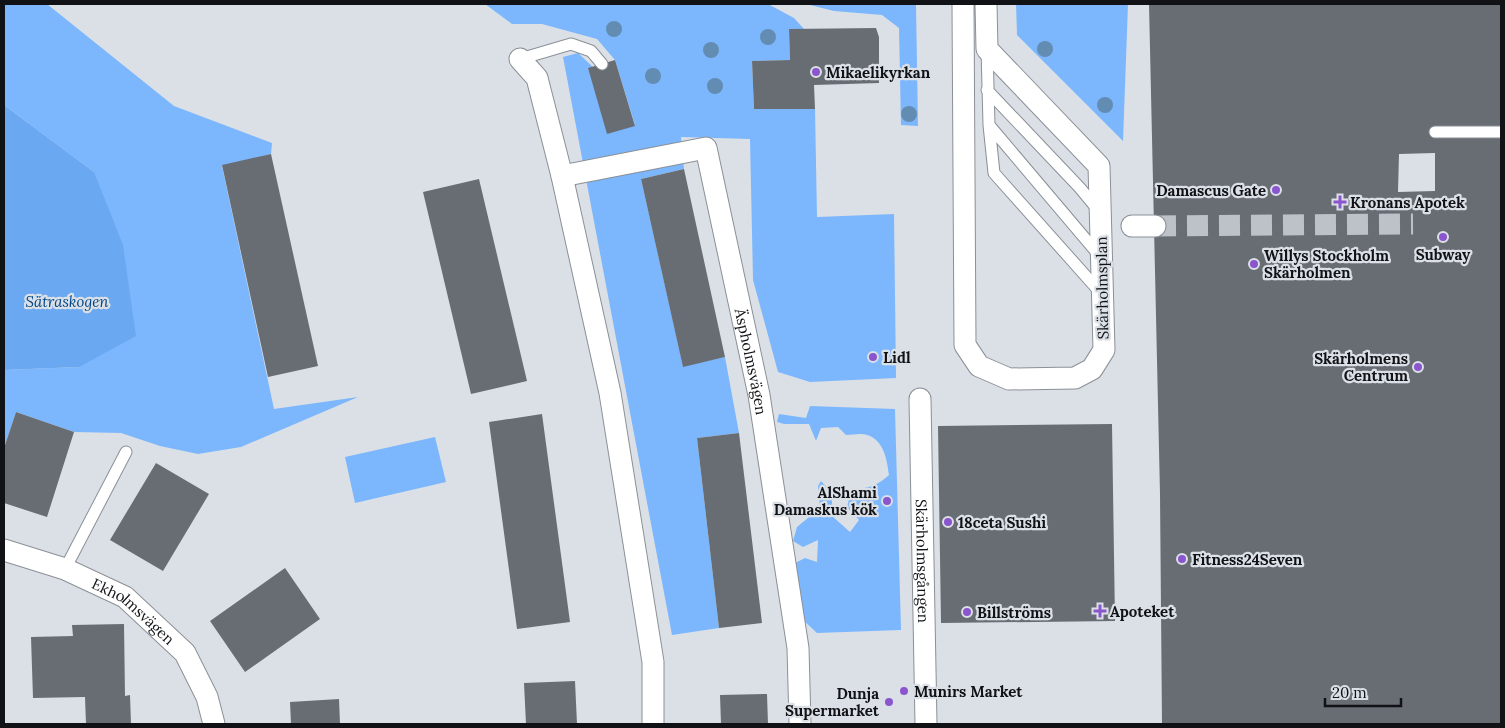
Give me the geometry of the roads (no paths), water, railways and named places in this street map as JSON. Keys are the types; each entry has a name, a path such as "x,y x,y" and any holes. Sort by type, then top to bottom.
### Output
{"street":[{"name":"Skärholmsplan","path":"963,4 965,345 979,366 1009,379 1075,378 1092,369 1104,350 1099,166 987,49"},
{"path":"986,4 987,49"},
{"path":"520,59 537,78 562,176 610,393 653,662 653,724"},
{"name":"Äspholmsvägen","path":"562,176 706,148 759,395 798,648 800,724"},
{"path":"1132,226 1155,226"},
{"name":"Skärholmsgången","path":"920,399 926,724"},
{"name":"Ekholmsvägen","path":"4,550 65,569 125,597 184,652 207,697 214,724"}],"lane":[{"path":"520,59 570,44 590,51 602,64"},
{"path":"987,49 988,125 994,173 1103,295"},
{"path":"987,90 1080,188 1100,212"},
{"path":"988,125 1102,258"},
{"path":"1435,132 1501,132"},
{"path":"65,569 126,452"}],"tunnel":[{"path":"1155,226 1413,224"}],"place":[{"name":"Mikaelikyrkan","path":"816,72"},
{"name":"Damascus Gate","path":"1276,190"},
{"name":"Kronans Apotek","path":"1340,202"},
{"name":"Subway","path":"1443,237"},
{"name":"Willys Stockholm Skärholmen","path":"1254,264"},
{"name":"Lidl","path":"873,357"},
{"name":"Skärholmens Centrum","path":"1418,367"},
{"name":"AlShami Damaskus kök","path":"887,501"},
{"name":"18ceta Sushi","path":"948,522"},
{"name":"Fitness24Seven","path":"1182,559"},
{"name":"Apoteket","path":"1100,611"},
{"name":"Billströms","path":"967,612"},
{"name":"Munirs Market","path":"904,691"},
{"name":"Dunja Supermarket","path":"889,702"}],"park label":[{"name":"Sätraskogen","path":"67,301"}]}
